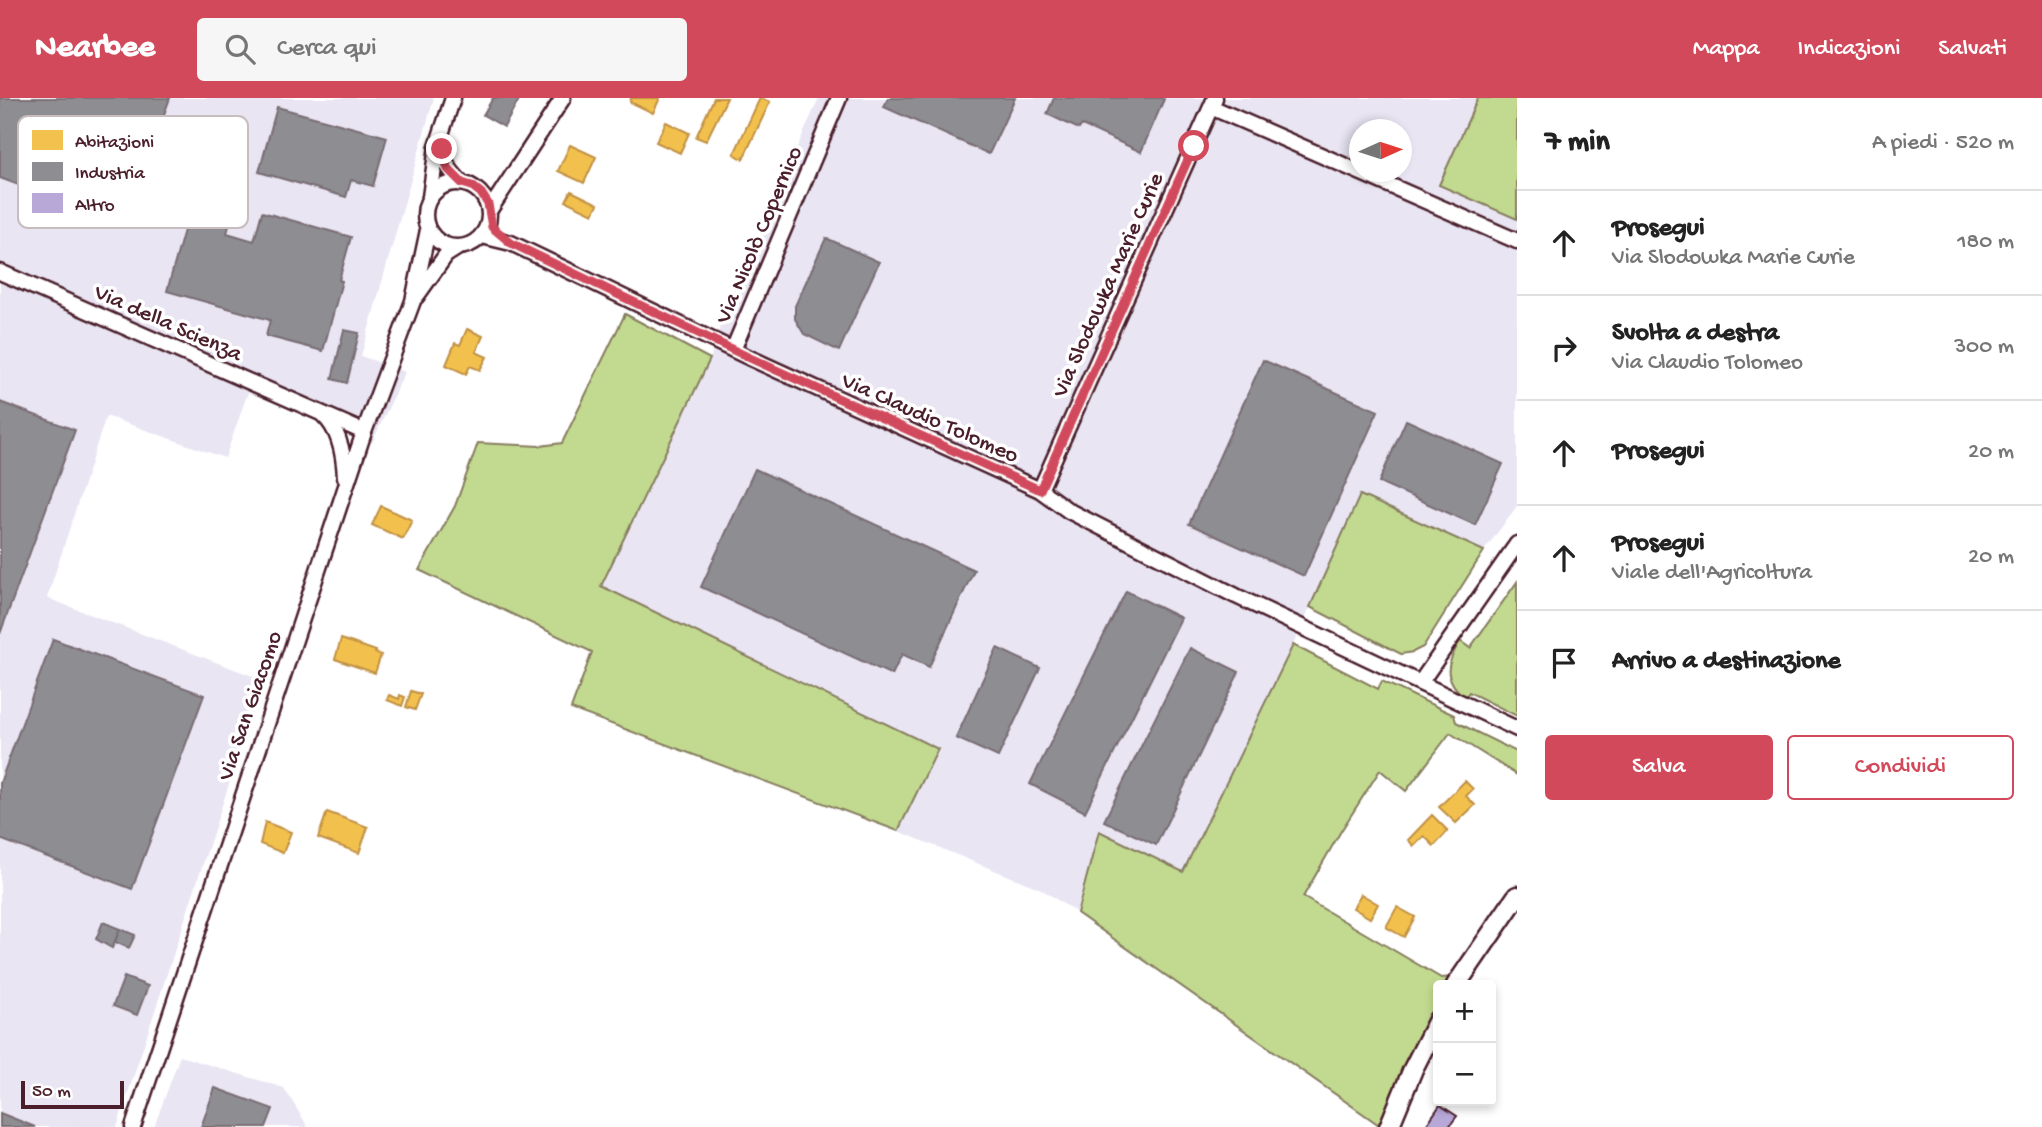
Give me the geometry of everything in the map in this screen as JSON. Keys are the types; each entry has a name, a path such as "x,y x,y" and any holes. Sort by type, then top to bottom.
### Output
{"main road":[{"path":"1459,980 1517,896"},
{"path":"1389,1127 1433,1030"}],"street":[{"path":"453,98 437,146 425,216 428,230 440,243 457,248 471,245 482,236 489,214 563,98"},
{"name":"Via Nicolò Copernico","path":"733,350 839,98"},
{"path":"1213,103 1517,241"},
{"name":"Via Slodowka Marie Curie","path":"1040,490 1213,103"},
{"path":"442,129 442,149 448,169 462,183 476,189 485,198 489,214"},
{"path":"476,189 509,181"},
{"path":"430,197 444,186 462,183"},
{"name":"Via Claudio Tolomeo","path":"489,214 492,227 511,243"},
{"name":"Via San Giacomo","path":"133,1127 345,488 413,300 428,230"},
{"name":"Via Claudio Tolomeo","path":"482,236 511,243 733,350 1040,490 1069,511 1236,596 1517,729"},
{"name":"Via San Giacomo","path":"413,300 446,255 457,248"},
{"name":"Via della Scienza","path":"0,272 364,432"},
{"path":"319,412 328,420 337,436 344,461 345,488"},
{"path":"1420,683 1517,544"}],"shaded area":[{"path":"0,98 434,98 361,356 405,372 372,443 248,392 225,458 106,416 47,598 263,680 117,1127 0,1127"},
{"path":"819,98 1478,98 1440,184 1517,219 1517,506 1484,551 1360,496 1293,645 1183,872 1099,831 1077,913 1041,889 898,831 938,749 600,586 710,359 726,307"},
{"path":"180,1056 284,1088 308,1127 154,1127"}],"green space":[{"path":"1478,98 1517,98 1517,219 1439,185"},
{"path":"625,314 710,359 601,586 938,749 898,831 571,709 592,652 419,570 455,506 478,443 540,446 562,443"},
{"path":"1360,495 1484,551 1423,647 1413,652 1401,654 1310,607"},
{"path":"1517,582 1517,716 1469,692 1465,698 1450,678 1449,665 1460,641 1470,648"},
{"path":"1293,645 1378,689 1382,681 1454,715 1456,722 1517,752 1517,775 1450,733 1406,791 1380,770 1303,897 1441,978 1454,977 1452,980 1433,980 1433,1021 1387,1127 1382,1127 1077,913 1099,831 1183,872"}],"building: Abitazioni":[{"path":"631,98 660,98 653,113 630,102"},
{"path":"714,98 727,98 706,141 696,137"},
{"path":"760,98 770,102 743,159 734,154"},
{"path":"666,122 689,133 680,153 656,142"},
{"path":"570,145 596,157 584,183 558,171"},
{"path":"571,191 598,204 593,214 566,201"},
{"path":"467,329 483,336 476,352 487,357 480,370 470,366 466,374 446,365 455,343 460,345"},
{"path":"381,506 412,520 403,539 372,525"},
{"path":"341,639 381,655 375,673 335,659"},
{"path":"411,691 421,694 415,710 406,707"},
{"path":"389,695 399,699 400,695 405,697 402,706 387,700"},
{"path":"1465,781 1473,789 1466,796 1475,805 1456,823 1439,807"},
{"path":"327,812 368,827 359,853 318,838"},
{"path":"1432,815 1448,831 1434,846 1424,836 1414,846 1408,840"},
{"path":"265,822 291,832 283,853 260,844"},
{"path":"1361,894 1378,904 1370,918 1353,908"},
{"path":"1397,907 1415,917 1404,937 1386,927"}],"building: Industria":[{"path":"0,98 170,98 163,116 18,116 18,185 0,178"},
{"path":"493,98 520,98 504,127 483,115"},
{"path":"888,98 1015,98 989,154 884,107"},
{"path":"1054,98 1164,99 1141,152 1082,125 1079,129 1047,114"},
{"path":"277,107 387,137 373,186 351,180 346,197 259,172"},
{"path":"262,212 351,237 323,351 266,336 270,320 167,291 185,228 228,228 227,233 254,241"},
{"path":"826,238 879,262 839,351 804,334 795,319 795,306"},
{"path":"344,330 359,333 347,383 332,379"},
{"path":"1263,360 1378,411 1304,576 1189,524"},
{"path":"0,402 75,430 0,634"},
{"path":"1406,420 1503,464 1475,525 1379,482"},
{"path":"755,469 974,570 929,667 902,654 892,675 701,587"},
{"path":"1126,591 1181,618 1085,812 1030,784"},
{"path":"53,639 204,695 132,889 0,839 0,783"},
{"path":"997,648 1040,668 998,757 956,738"},
{"path":"1190,648 1239,672 1156,845 1104,821"},
{"path":"103,922 120,929 112,948 96,939"},
{"path":"120,929 135,935 129,948 115,942"},
{"path":"124,977 148,986 137,1015 113,1006"},
{"path":"215,1088 273,1109 266,1127 201,1127"},
{"path":"0,1113 35,1127 0,1127"}],"building: Altro":[{"path":"1439,1106 1457,1116 1449,1127 1425,1127"}],"route":[{"path":"442,149 448,169 462,183 481,193 488,204 492,227 511,243 750,358 1040,490 1194,146"}]}
